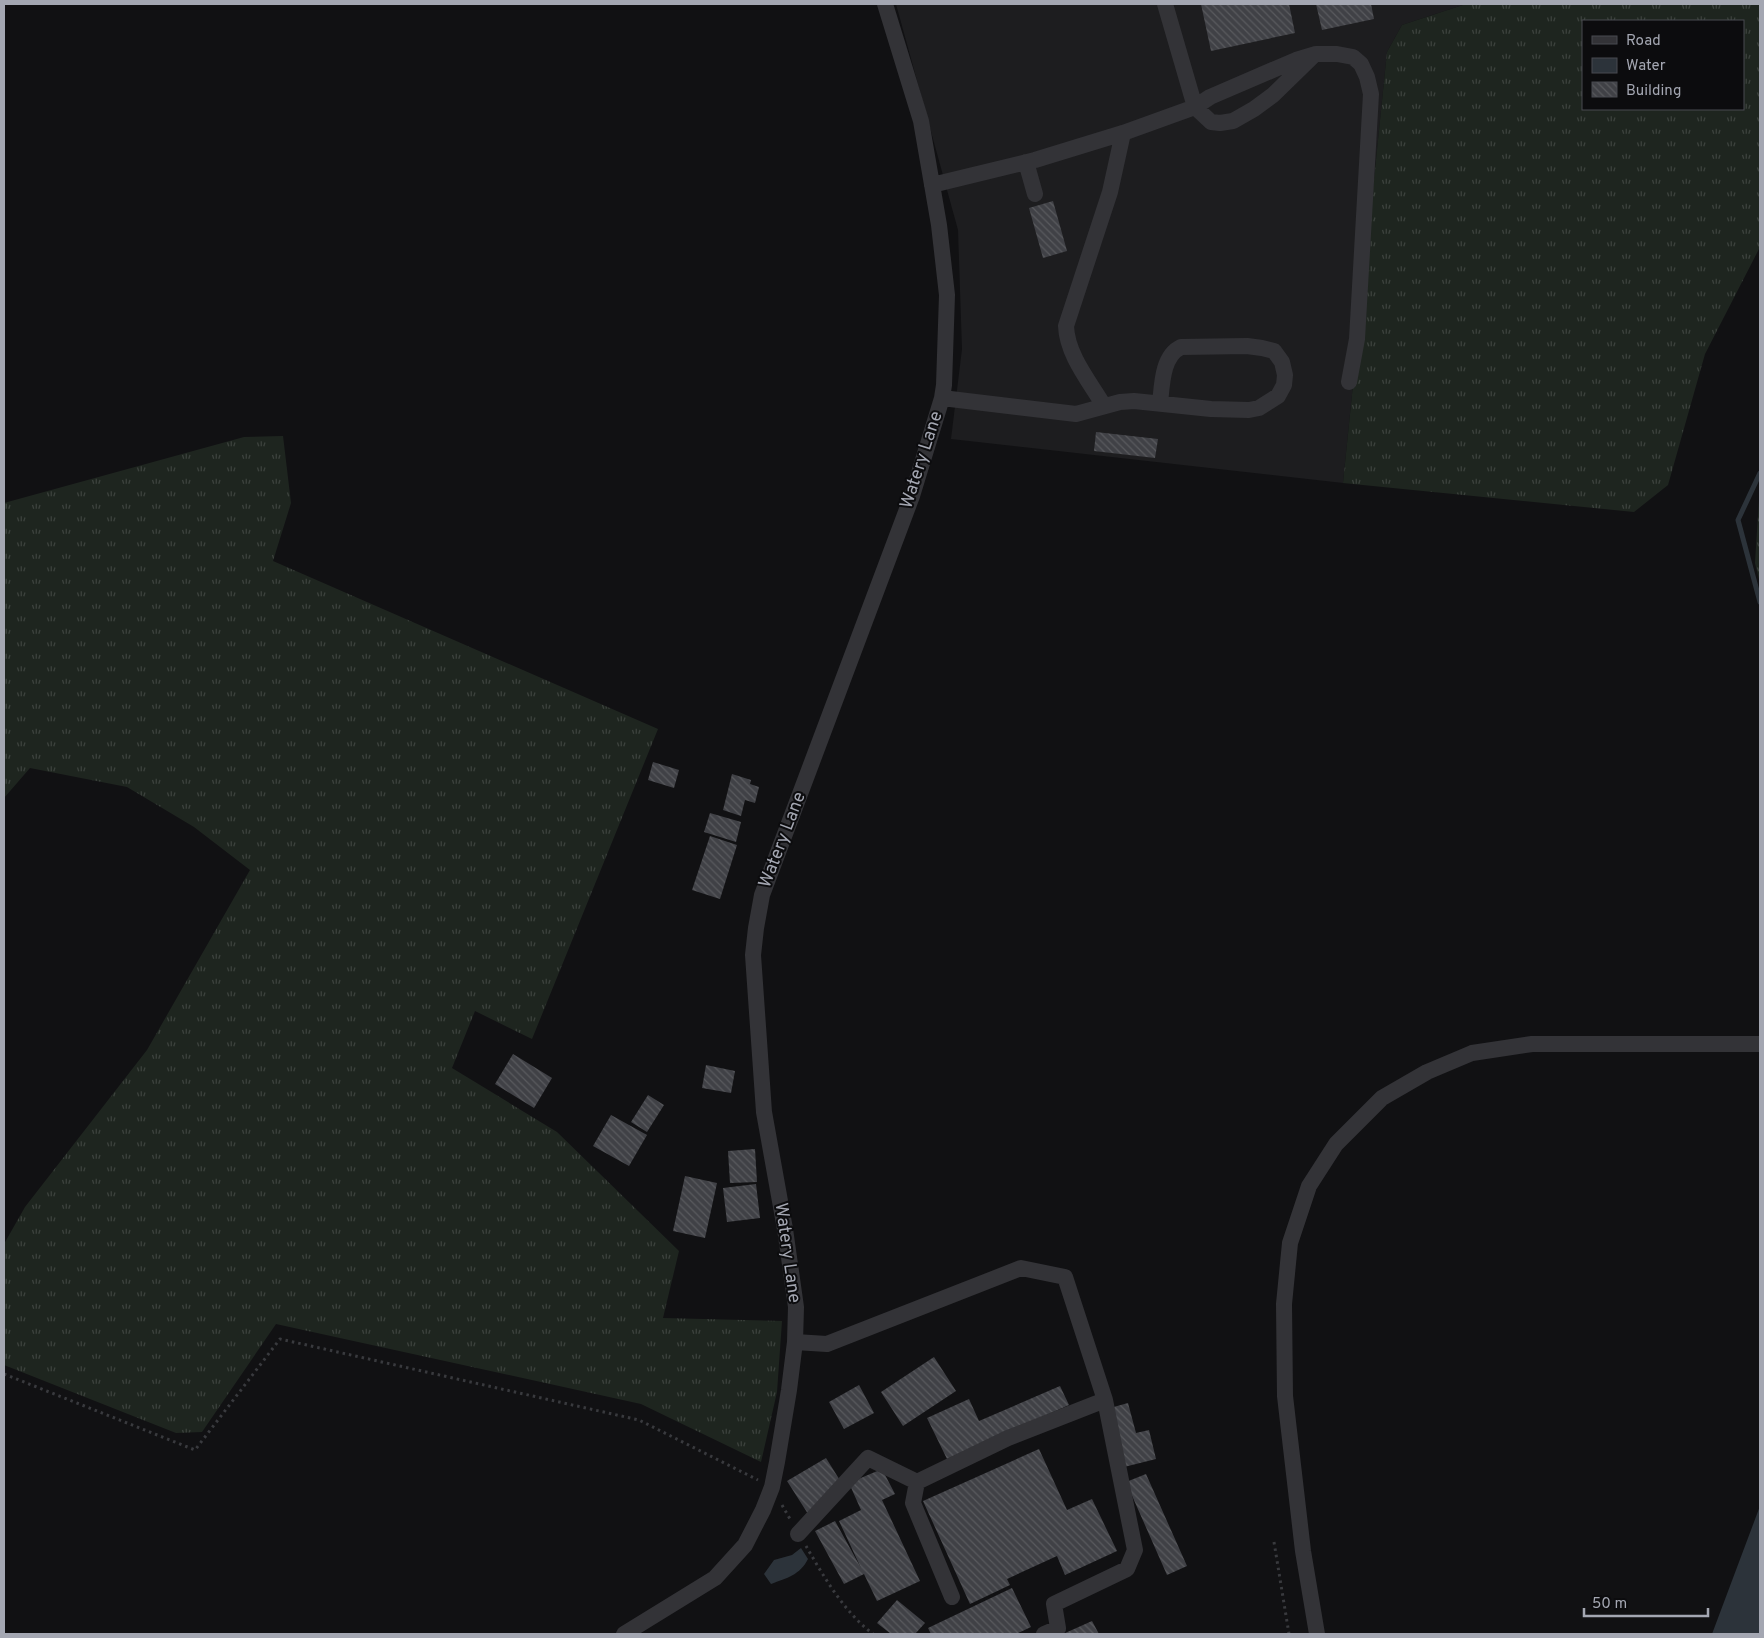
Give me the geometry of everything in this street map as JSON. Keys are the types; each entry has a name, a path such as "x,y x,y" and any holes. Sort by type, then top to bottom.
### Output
{"street":[{"name":"Watery Lane","path":"624,1634 714,1578 745,1544 763,1510 772,1487 789,1390 795,1342 795,1297 764,1112 753,955 756,928 762,895 912,496 942,398 945,357 947,294 939,226 921,121 885,4"},
{"path":"1165,4 1195,108 1211,122 1233,121 1273,95 1316,54"},
{"path":"932,185 1026,162 1123,133 1195,108 1210,97 1296,60 1316,54 1337,54 1353,57 1361,64 1367,77 1371,94 1358,339 1350,382"},
{"path":"1104,406 1071,351 1066,326 1110,192 1123,133"},
{"path":"1026,162 1035,194"},
{"path":"942,398 1076,414 1120,402 1134,401 1211,410 1249,410 1259,408 1278,396 1284,385 1285,374 1282,362 1274,352 1262,348 1246,346 1181,346 1175,350 1169,359 1160,404"},
{"path":"1317,1634 1303,1551 1285,1396 1284,1304 1290,1243 1309,1186 1336,1144 1382,1098 1427,1072 1472,1053 1532,1044 1760,1044"},
{"path":"795,1342 827,1344 1021,1268 1065,1277 1105,1400 1135,1550 1127,1569 1054,1604 1058,1628 1044,1634"},
{"path":"917,1482 1008,1438 1105,1400"},
{"path":"798,1534 868,1458 917,1482"},
{"path":"917,1482 913,1503 952,1597"}],"path":[{"path":"4,1374 195,1450 280,1339 639,1420 772,1487 828,1583 862,1626 873,1634"},
{"path":"1274,1542 1289,1634"}],"shaded area":[{"path":"896,4 1466,4 1402,25 1387,52 1343,483 951,439 962,349 958,230"}],"green space":[{"path":"1466,4 1760,4 1760,247 1705,354 1668,485 1634,512 1343,483 1387,52 1402,25"},
{"path":"283,436 291,503 273,561 658,729 532,1039 475,1011 452,1068 557,1132 679,1251 663,1318 782,1321 777,1392 761,1462 641,1404 276,1324 202,1432 176,1433 4,1365 4,1244 25,1207 147,1050 250,870 194,827 127,787 30,768 4,798 4,503 244,437"},
{"path":"1760,497 1760,583 1755,563"}],"water":[{"path":"1760,1506 1760,1634 1712,1634"},
{"path":"801,1548 808,1559 801,1569 793,1575 771,1584 764,1574 774,1560 792,1555"}],"building":[{"path":"1201,4 1289,4 1295,33 1211,51"},
{"path":"1316,4 1371,4 1374,19 1322,30"},
{"path":"1053,201 1067,251 1043,258 1029,208"},
{"path":"1096,432 1158,439 1155,458 1094,451"},
{"path":"653,762 679,770 674,788 648,780"},
{"path":"732,774 751,780 750,784 759,787 755,803 745,800 741,816 723,810"},
{"path":"710,813 741,822 736,842 704,832"},
{"path":"710,836 737,845 720,899 692,890"},
{"path":"513,1054 552,1078 534,1108 495,1084"},
{"path":"706,1065 735,1071 731,1093 702,1088"},
{"path":"648,1095 664,1105 647,1132 631,1122"},
{"path":"611,1115 647,1135 629,1166 593,1146"},
{"path":"755,1149 757,1182 730,1183 728,1151"},
{"path":"685,1176 717,1183 705,1238 673,1231"},
{"path":"756,1184 760,1218 727,1222 723,1188"},
{"path":"934,1357 956,1391 903,1426 881,1392"},
{"path":"859,1385 874,1413 844,1429 829,1402"},
{"path":"1060,1386 1069,1405 947,1459 927,1418 969,1399 979,1421"},
{"path":"1128,1403 1136,1433 1149,1430 1156,1459 1124,1467 1110,1408"},
{"path":"1039,1449 1067,1510 1092,1499 1117,1551 1065,1575 1057,1556 1007,1579 1010,1585 970,1604 923,1501"},
{"path":"826,1458 841,1482 810,1517 787,1481"},
{"path":"882,1469 895,1494 882,1500 920,1581 877,1601 864,1574 844,1584 815,1531 835,1521 861,1568 839,1521 861,1510 849,1483"},
{"path":"1146,1474 1187,1566 1167,1575 1126,1482"},
{"path":"1012,1588 1031,1627 1016,1634 931,1634 928,1628"},
{"path":"897,1600 925,1623 915,1634 891,1634 877,1623"},
{"path":"1092,1621 1099,1634 1063,1634"}],"waterway":[{"path":"1760,473 1738,520 1760,602"}]}
